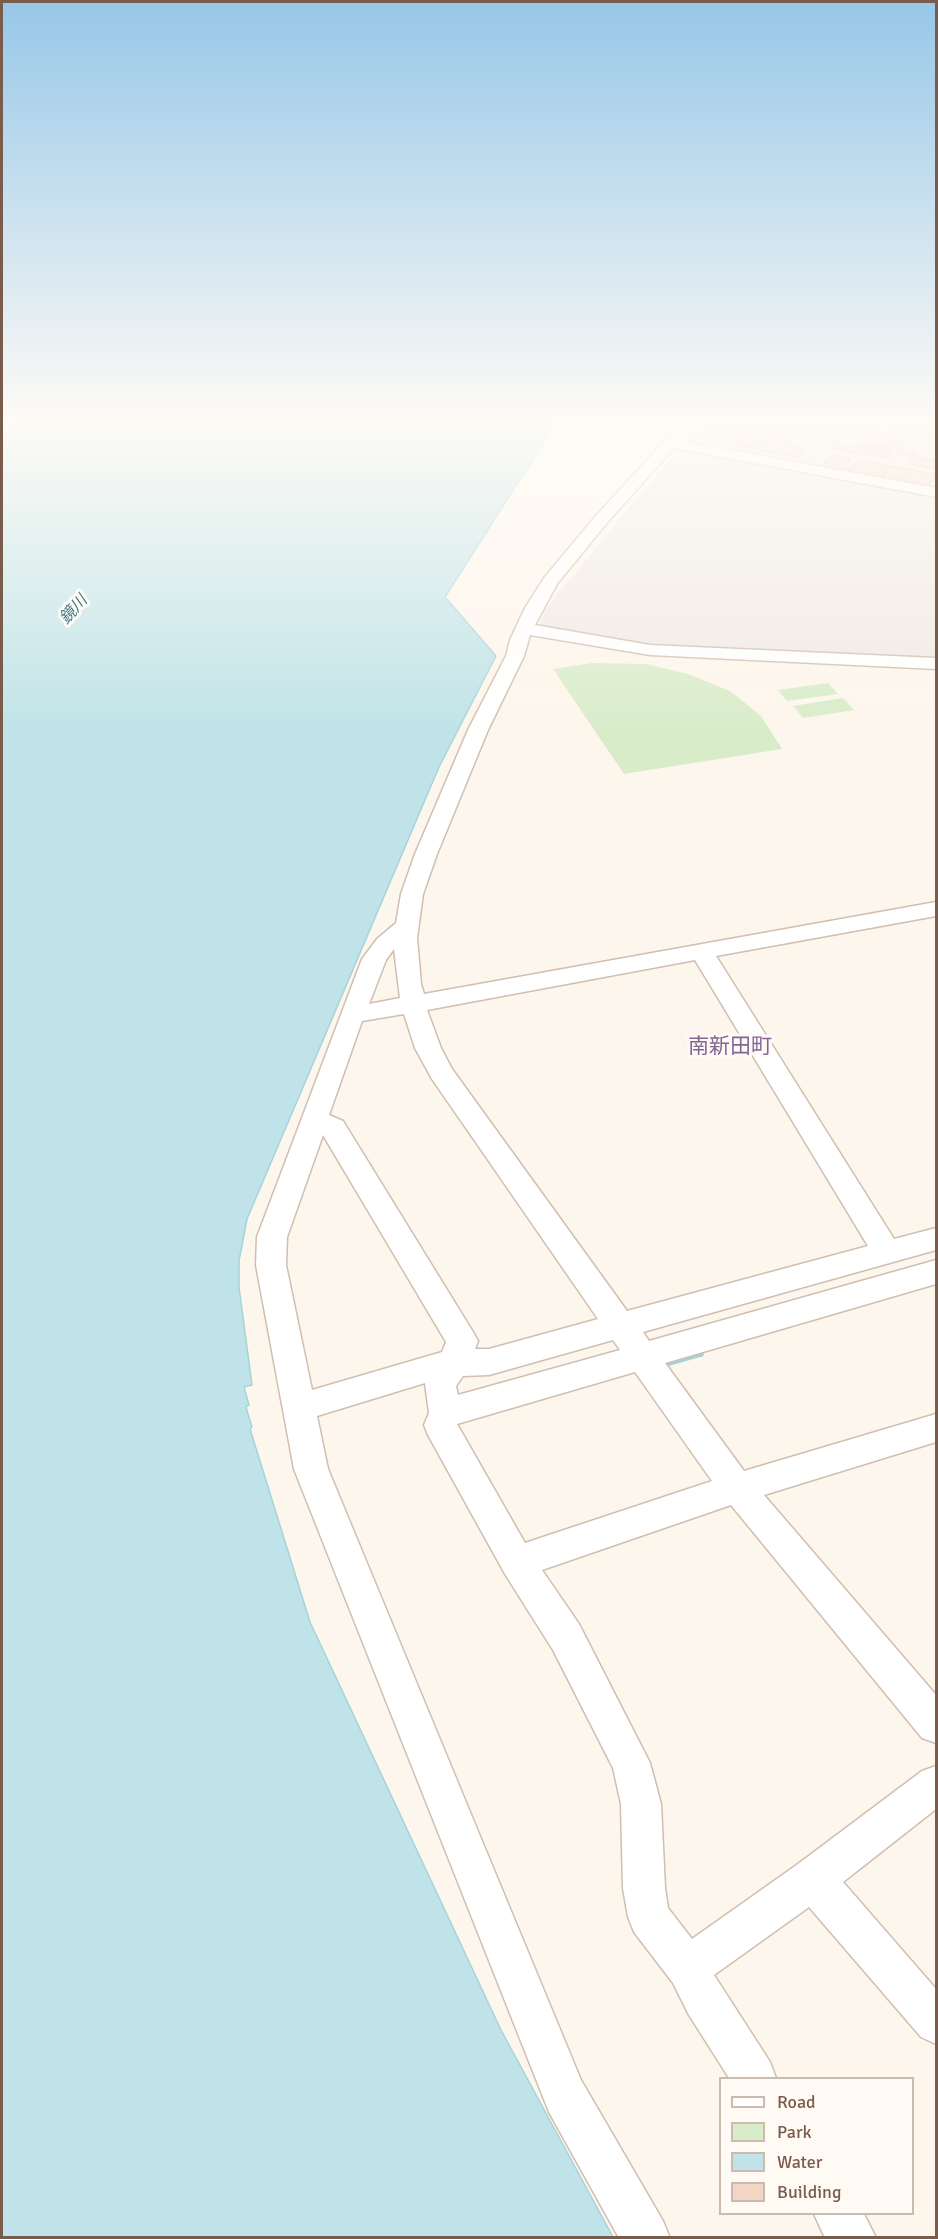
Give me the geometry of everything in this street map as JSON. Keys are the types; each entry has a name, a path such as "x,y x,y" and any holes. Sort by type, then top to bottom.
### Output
{"street":[{"path":"595,527 550,582 524,629 516,656 478,730 426,854 412,894 405,938 414,1004 428,1048 441,1073 469,1115 737,1488 936,1724"},
{"path":"524,629 650,650 936,664"},
{"path":"352,1015 936,909"},
{"path":"407,926 385,944 374,959 272,1237 271,1265 311,1469 565,2096 646,2238"},
{"path":"701,951 887,1253"},
{"path":"315,1120 333,1128 462,1341 454,1363 440,1384 445,1413 440,1425 517,1562 566,1637 631,1763 640,1804 644,1887 649,1917 688,1968 704,2000 753,2077"},
{"path":"299,1408 421,1370 454,1363 489,1362 936,1239"},
{"path":"445,1413 936,1272"},
{"path":"517,1562 737,1488 936,1428"},
{"path":"688,1968 813,1879 936,1785"},
{"path":"813,1879 936,2022"},
{"path":"839,2215 852,2238"}],"shaded area":[{"path":"613,527 936,527 936,661 655,647 543,629 539,625 547,608"}],"green space":[{"path":"592,663 646,664 688,674 730,691 761,716 782,749 624,774 553,669"},
{"path":"828,683 838,694 787,701 778,690"},
{"path":"843,698 854,710 803,718 793,706"}],"water":[{"name":"鏡川","path":"2,527 489,527 445,597 496,656 439,767 247,1219 239,1261 239,1287 252,1385 244,1387 249,1405 246,1407 252,1427 250,1429 310,1622 501,2030 613,2237 2,2237"}],"waterway":[{"path":"658,1365 700,1353"}],"district":[{"name":"南新田町","path":"730,1047"}]}
